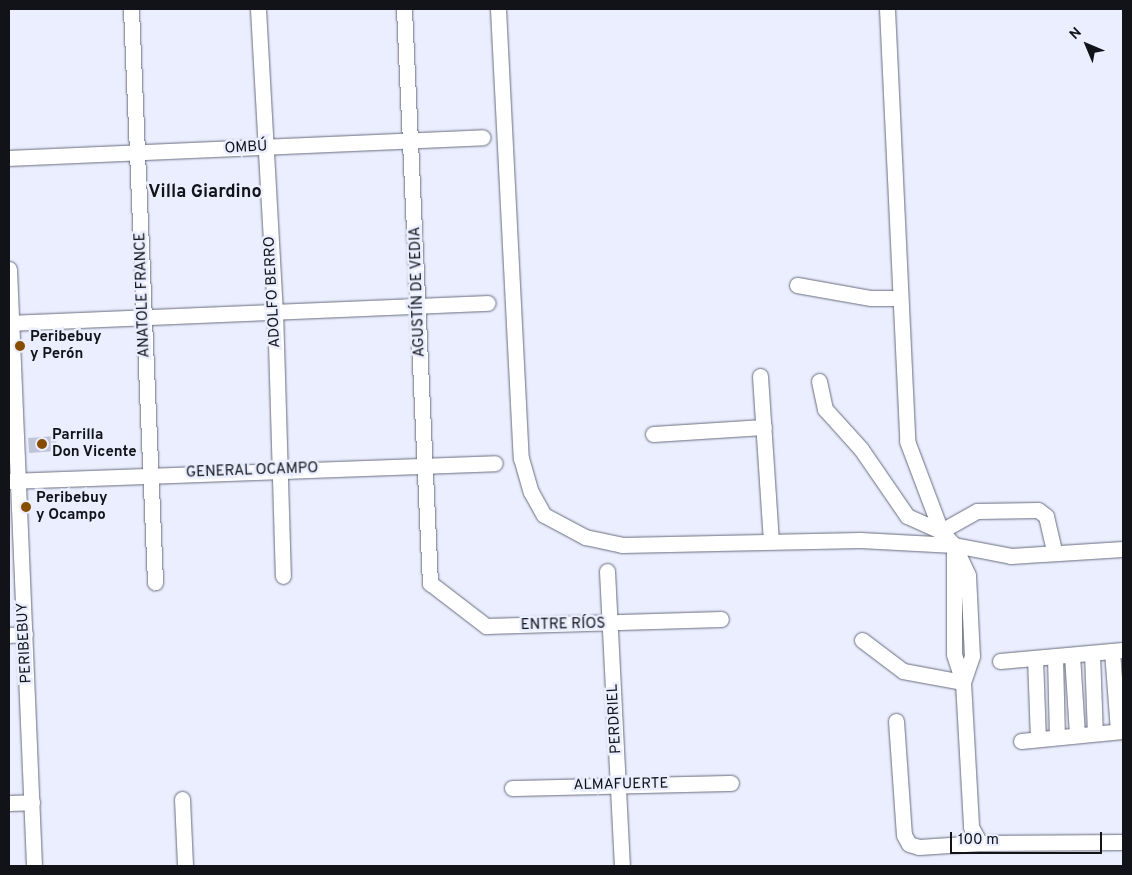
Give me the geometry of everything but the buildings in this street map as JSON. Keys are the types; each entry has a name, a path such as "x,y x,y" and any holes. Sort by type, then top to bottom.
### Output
{"street":[{"name":"ANATOLE FRANCE","path":"131,9 154,582"},
{"name":"ADOLFO BERRO","path":"258,9 275,310 283,576"},
{"name":"AGUSTÍN DE VEDIA","path":"404,9 419,306 425,466 426,575"},
{"path":"498,9 521,458 536,504 560,526 585,538 622,545 771,540 954,544 996,555 1123,549"},
{"path":"887,9 906,441 940,531"},
{"name":"OMBÚ","path":"9,158 483,137"},
{"name":"PERIBEBUY","path":"9,269 12,481 25,634 34,866"},
{"path":"797,285 871,298 900,298"},
{"path":"10,323 143,315 488,303"},
{"path":"760,376 771,540"},
{"path":"819,382 826,409 861,449 897,506 907,516 940,531 954,544 954,654 963,682 971,827 980,843"},
{"path":"653,434 764,427"},
{"name":"GENERAL OCAMPO","path":"12,481 496,463"},
{"path":"940,531 977,511 1038,510 1046,516 1054,552"},
{"name":"PERDRIEL","path":"607,571 622,866"},
{"name":"ENTRE RÍOS","path":"426,575 438,591 486,626 610,624 721,619"},
{"path":"9,635 25,634"},
{"path":"862,640 903,671 963,682"},
{"path":"1000,661 1118,650 1121,731 1021,741"},
{"path":"1092,653 1095,733"},
{"path":"1072,655 1077,735"},
{"path":"1054,657 1057,737"},
{"path":"1034,658 1038,739"},
{"path":"896,721 904,835 909,844 919,847 980,843 1123,842"},
{"name":"ALMAFUERTE","path":"512,788 731,783"},
{"path":"182,799 185,866"},
{"path":"9,803 32,802"}],"place":[{"name":"Peribebuy y Perón","path":"20,346"},
{"name":"Parrilla Don Vicente","path":"42,444"},
{"name":"Peribebuy y Ocampo","path":"26,507"}],"district":[{"name":"Villa Giardino","path":"205,193"}]}
